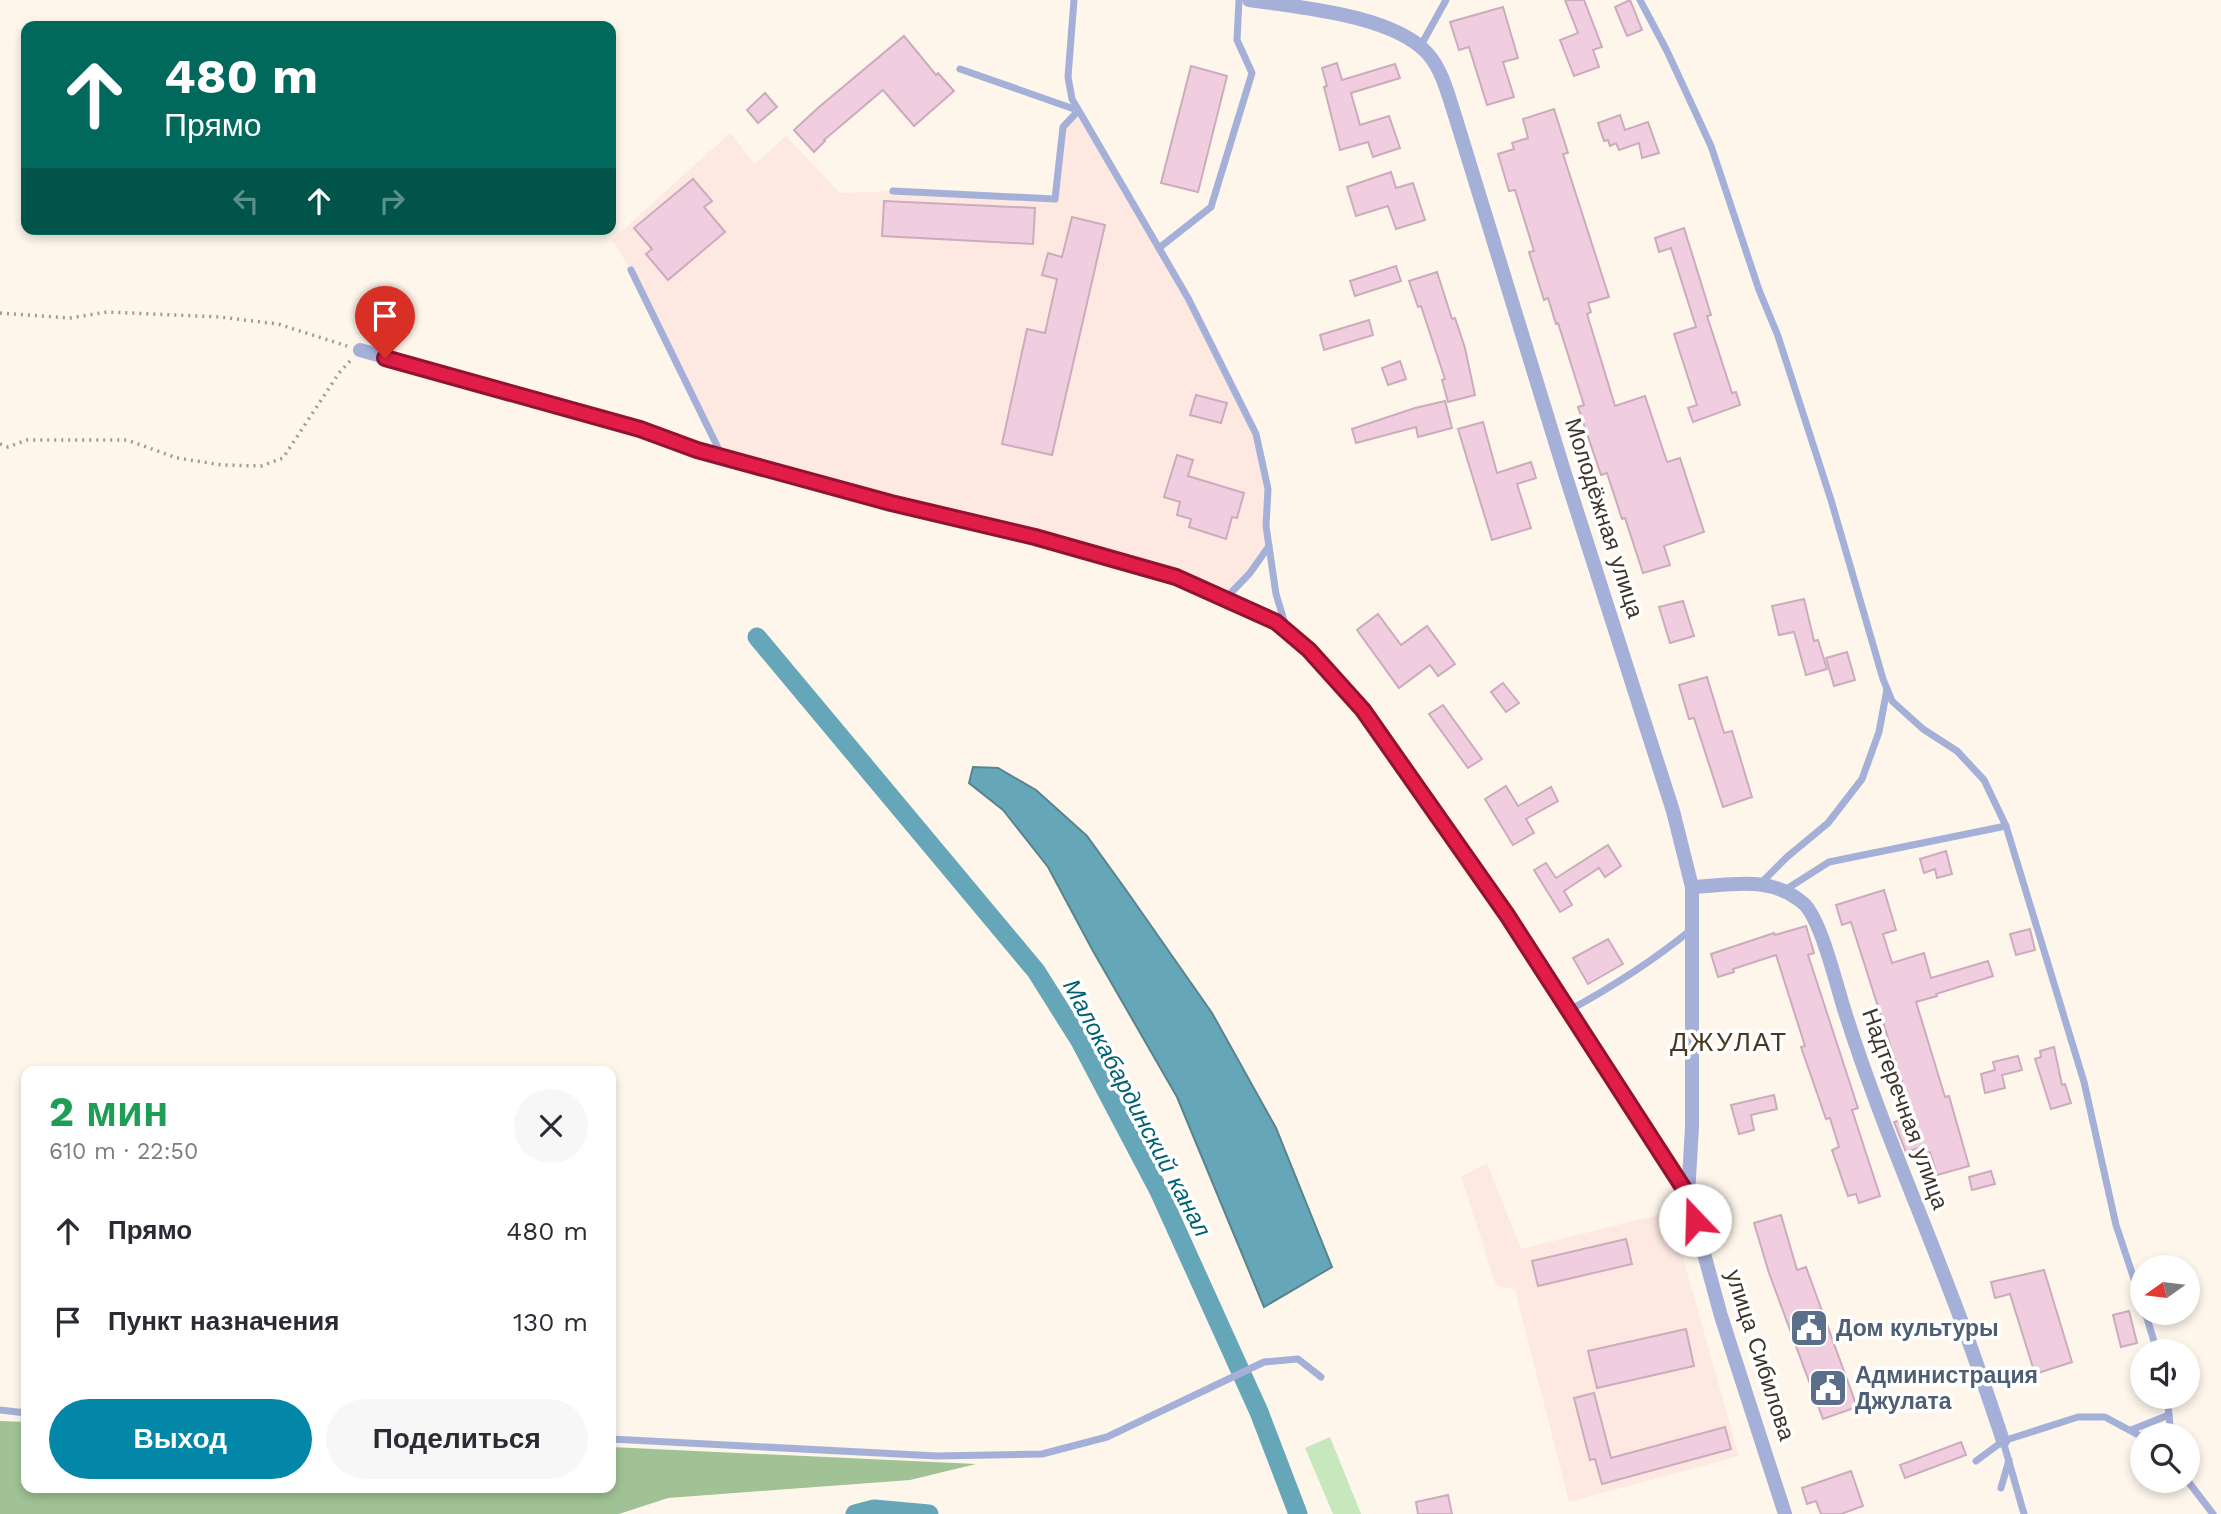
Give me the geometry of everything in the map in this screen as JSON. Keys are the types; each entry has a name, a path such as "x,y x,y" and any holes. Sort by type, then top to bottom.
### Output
{"street":[{"name":"Молодёжная улица","path":"1249,0 1363,19 1403,36 1420,47 1429,54 1438,69 1673,811 1692,887 1692,1127 1688,1195"},
{"name":"улица Сибилова","path":"360,350 640,429 697,450 891,503 1035,537 1176,577 1276,622 1309,650 1363,710 1507,915 1688,1195 1721,1316 1785,1514"},
{"name":"Надтеречная улица","path":"1692,887 1761,883 1785,890 1806,905 1816,922 1855,1042 1965,1330 2003,1441"}],"lane":[{"path":"1073,0 1068,77 1072,99 1188,298 1256,434 1268,489 1266,526 1276,594 1287,631"},
{"path":"1159,248 1211,207 1252,73 1237,40 1239,0"},
{"path":"1420,47 1446,0"},
{"path":"1640,0 1667,51 1710,146 1759,290 1778,336 1892,701 1923,729 1957,751 1984,780 2006,826 2084,1082 2116,1225 2130,1267"},
{"path":"960,69 1078,111"},
{"path":"893,191 1055,199 1063,127 1078,111"},
{"path":"631,270 723,457"},
{"path":"1226,598 1250,573 1269,546"},
{"path":"1761,883 1828,823 1862,779 1879,732 1887,688"},
{"path":"1785,890 1829,862 2006,826"},
{"path":"1568,1011 1659,956 1692,928"},
{"path":"616,1439 937,1457 1042,1454 1107,1437 1264,1362 1298,1359 1321,1377"},
{"path":"2168,1409 2170,1423"},
{"path":"0,1410 21,1412"},
{"path":"2149,1423 2169,1415"},
{"path":"1976,1461 2003,1441 2078,1417 2105,1418 2130,1430"},
{"path":"2003,1441 2024,1514"},
{"path":"2001,1489 2009,1459"},
{"path":"2197,1493 2213,1514"}],"path":[{"path":"0,313 70,318 107,312 220,317 278,324 360,350 339,373 283,458 261,466 222,465 177,458 127,440 54,439 27,440 8,447 0,444"}],"shaded area":[{"path":"1078,111 1188,298 1256,434 1268,489 1269,546 1226,598 1176,577 723,457 631,270 612,240 730,133 755,164 786,136 840,193 893,191 1054,199 1063,127"},
{"path":"1487,1163 1521,1249 1670,1212 1739,1456 1569,1502 1515,1290 1496,1285 1461,1177"}],"green space":[{"path":"0,1421 21,1422 21,1493 616,1493 616,1447 976,1464 910,1480 668,1498 619,1514 0,1514"},
{"path":"1330,1437 1361,1514 1333,1514 1305,1448"}],"water":[{"path":"973,767 998,768 1036,790 1087,836 1126,890 1212,1013 1276,1128 1332,1267 1264,1307 1177,1097 1048,867 1003,810 969,783"}],"building":[{"path":"1565,0 1584,0 1602,47 1593,50 1599,67 1574,76 1560,40 1578,33"},
{"path":"1630,0 1642,30 1627,36 1615,7"},
{"path":"1503,7 1518,58 1503,62 1514,97 1487,105 1469,47 1459,50 1450,22"},
{"path":"904,36 936,75 938,73 954,91 914,126 883,90 824,140 814,152 794,130"},
{"path":"1337,63 1342,80 1395,64 1400,78 1351,93 1360,125 1389,116 1400,148 1373,157 1368,142 1340,150 1324,87 1327,86 1322,68"},
{"path":"1191,66 1227,76 1198,192 1161,183"},
{"path":"765,93 777,107 758,123 747,110"},
{"path":"1554,109 1568,153 1563,154 1609,297 1588,303 1591,312 1587,314 1615,406 1645,396 1667,462 1680,458 1704,532 1664,546 1670,565 1643,573 1607,473 1601,475 1578,407 1584,405 1558,323 1556,324 1548,298 1544,300 1529,252 1534,251 1515,190 1509,191 1498,154 1514,149 1512,143 1528,138 1523,119"},
{"path":"1620,115 1625,130 1648,122 1659,153 1642,158 1639,143 1619,150 1616,143 1610,146 1608,140 1604,141 1598,123"},
{"path":"1391,172 1396,188 1413,183 1425,220 1396,229 1388,206 1356,216 1347,187"},
{"path":"693,179 712,201 704,207 725,232 668,280 646,254 652,249 634,228"},
{"path":"884,201 1035,208 1033,244 882,236"},
{"path":"1072,217 1105,225 1052,455 1002,444 1027,329 1045,333 1057,279 1042,275 1048,253 1062,257"},
{"path":"1684,228 1711,315 1707,316 1732,393 1736,392 1740,405 1693,422 1688,408 1697,405 1674,334 1696,327 1671,248 1659,252 1655,238"},
{"path":"1396,266 1401,281 1355,296 1350,281"},
{"path":"1437,272 1452,319 1455,318 1465,348 1475,395 1448,402 1442,380 1445,379 1421,306 1418,307 1409,281"},
{"path":"1369,320 1373,335 1324,350 1320,335"},
{"path":"1400,361 1406,379 1388,385 1382,368"},
{"path":"1196,395 1227,403 1221,423 1190,415"},
{"path":"1445,401 1452,428 1418,437 1416,427 1356,443 1352,429"},
{"path":"1483,422 1497,473 1531,462 1536,478 1517,484 1531,528 1492,540 1458,429"},
{"path":"1177,455 1193,460 1188,476 1244,493 1237,518 1232,517 1226,539 1189,527 1191,519 1177,515 1180,502 1164,497"},
{"path":"1804,599 1814,641 1818,640 1827,669 1806,675 1794,632 1779,635 1772,606"},
{"path":"1683,601 1694,636 1670,643 1659,607"},
{"path":"1378,614 1401,645 1427,626 1455,664 1438,676 1430,665 1399,688 1357,630"},
{"path":"1847,652 1855,680 1834,686 1826,658"},
{"path":"1707,677 1724,733 1732,731 1752,797 1723,807 1694,718 1689,719 1679,685"},
{"path":"1503,683 1519,703 1506,712 1491,692"},
{"path":"1443,705 1482,759 1468,768 1429,714"},
{"path":"1506,786 1518,806 1551,787 1558,801 1526,819 1534,833 1513,845 1485,799"},
{"path":"1608,845 1621,866 1605,877 1599,868 1564,891 1572,905 1560,912 1534,870 1546,863 1556,878"},
{"path":"1946,851 1952,874 1937,878 1935,869 1924,873 1920,859"},
{"path":"1884,890 1896,930 1883,934 1892,963 1924,953 1931,978 1988,961 1993,976 1916,1002 1945,1097 1949,1096 1969,1166 1937,1175 1930,1152 1925,1154 1922,1147 1906,1152 1894,1122 1909,1118 1906,1108 1910,1107 1851,922 1842,925 1836,905"},
{"path":"1806,926 1814,953 1808,955 1858,1108 1852,1110 1880,1196 1859,1203 1856,1194 1848,1196 1832,1150 1839,1147 1830,1118 1826,1119 1801,1047 1805,1046 1776,955 1733,969 1734,972 1718,977 1711,954 1774,933 1775,935"},
{"path":"2030,929 2035,950 2016,955 2010,934"},
{"path":"1608,939 1623,964 1588,984 1573,958"},
{"path":"2054,1047 2062,1085 2065,1084 2071,1103 2051,1109 2035,1059 2041,1057 2040,1051"},
{"path":"2018,1056 2022,1070 2002,1075 2005,1088 1985,1093 1981,1074 1995,1070 1993,1062"},
{"path":"1774,1095 1777,1109 1751,1115 1754,1130 1739,1134 1731,1105"},
{"path":"1991,1171 1995,1184 1972,1190 1969,1177"},
{"path":"1781,1215 1797,1270 1806,1267 1857,1407 1823,1419 1769,1273 1754,1223"},
{"path":"1626,1239 1632,1264 1538,1286 1532,1261"},
{"path":"2044,1270 2072,1362 2035,1374 2010,1294 1995,1298 1991,1282"},
{"path":"2129,1311 2130,1325 2132,1325 2136,1339 2130,1339 2130,1345 2121,1347 2113,1315"},
{"path":"1686,1329 1694,1366 1597,1388 1588,1351"},
{"path":"1594,1393 1611,1458 1725,1427 1731,1449 1602,1484 1595,1459 1590,1460 1574,1398"},
{"path":"1961,1442 1966,1455 1905,1478 1900,1465"},
{"path":"1851,1471 1863,1506 1841,1514 1821,1514 1816,1501 1807,1504 1802,1488"},
{"path":"1448,1495 1452,1514 1418,1514 1416,1502"}],"waterway":[{"name":"Малокабардинский канал","path":"757,637 1036,971 1080,1041 1159,1191 1259,1412 1298,1514"},
{"path":"855,1514 874,1509 929,1514"}],"place":[{"name":"Дом культуры","path":"1809,1328"},
{"name":"Администрация Джулата","path":"1828,1388"}],"district":[{"name":"ДЖУЛАТ","path":"1729,1042"}],"route":[{"path":"385,358 640,429 697,450 891,503 1035,537 1176,577 1276,622 1309,650 1363,710 1424,796 1507,915 1688,1195 1695,1220"}]}
